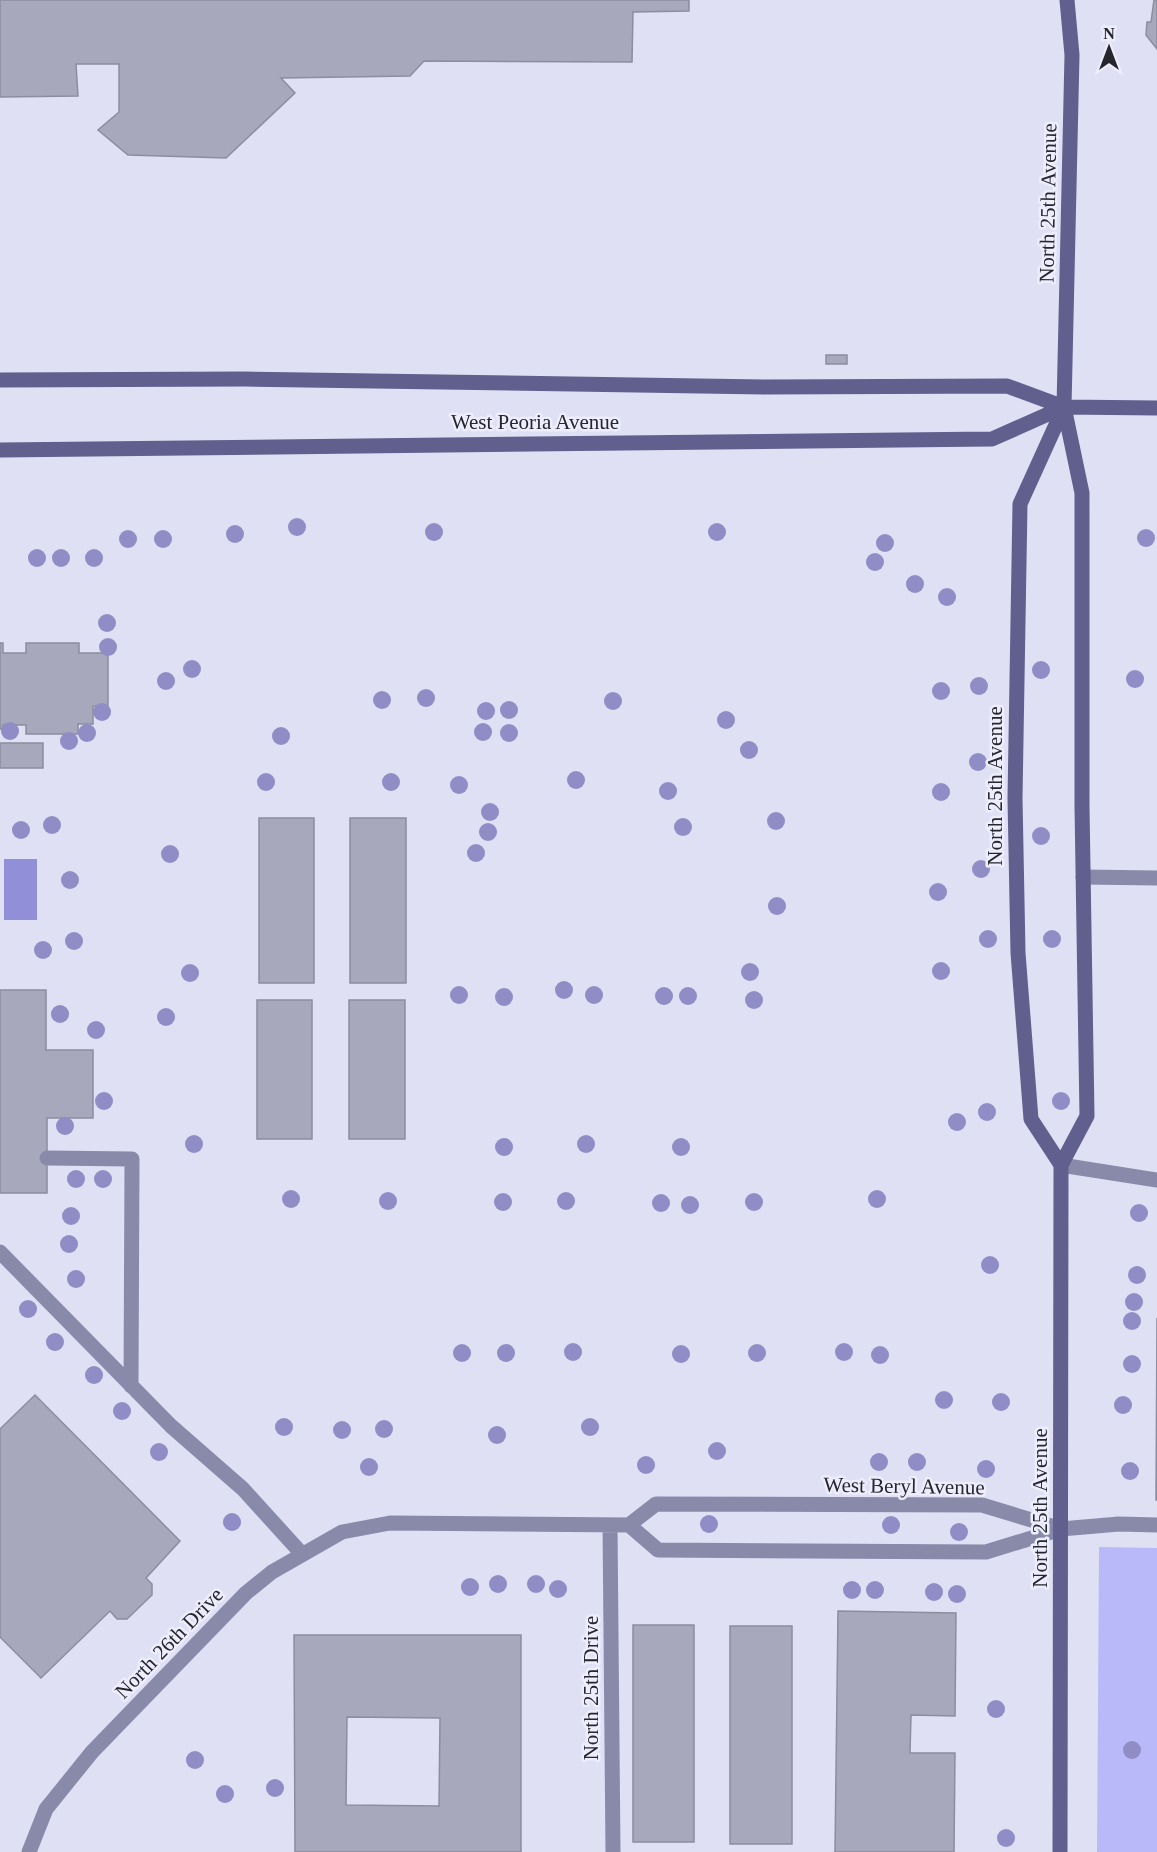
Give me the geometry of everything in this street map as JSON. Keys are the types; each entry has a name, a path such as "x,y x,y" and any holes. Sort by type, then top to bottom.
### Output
{"street":[{"name":"North 25th Avenue","path":"1060,1852 1061,1165 1087,1116 1083,877 1082,494 1064,407 1072,55 1067,0"},
{"name":"West Peoria Avenue","path":"0,380 245,378 765,387 1007,386 1064,407 1157,408"},
{"name":"North 25th Avenue","path":"1061,1165 1031,1119 1018,953 1016,798 1020,504 1064,407"},
{"name":"West Peoria Avenue","path":"0,450 992,439 1064,407"},
{"path":"1083,877 1157,878"},
{"path":"47,1158 132,1159 131,1386"},
{"path":"1061,1165 1157,1180"},
{"path":"0,1252 171,1426 243,1489 302,1554"},
{"name":"West Beryl Avenue","path":"629,1525 656,1504 982,1505 1061,1528"},
{"name":"North 26th Drive","path":"29,1852 46,1809 92,1752 246,1593 272,1572 302,1554 342,1532 390,1523 610,1525"},
{"path":"610,1525 629,1525 658,1550 986,1552 1061,1528 1119,1524 1157,1525"},
{"name":"North 25th Drive","path":"610,1525 613,1852"}],"shaded area":[{"path":"4,859 37,859 37,920 4,920"},
{"path":"1099,1547 1157,1548 1157,1852 1097,1852"}],"building":[{"path":"0,0 689,0 689,11 633,12 632,62 424,61 410,76 281,78 295,93 226,158 128,155 98,130 119,112 119,64 76,64 78,96 0,97"},
{"path":"1154,0 1157,0 1157,49 1146,35 1147,22 1151,22"},
{"path":"826,355 847,355 847,364 826,364"},
{"path":"0,643 3,643 3,653 26,653 26,643 79,643 79,653 108,653 108,706 93,706 93,724 78,724 78,734 26,734 26,725 3,725 3,729 0,729"},
{"path":"0,743 43,743 43,768 0,768"},
{"path":"259,818 314,818 314,983 259,983"},
{"path":"350,818 406,818 406,983 350,983"},
{"path":"0,990 46,990 46,1050 93,1050 93,1118 47,1118 47,1193 0,1193"},
{"path":"257,1000 312,1000 312,1139 257,1139"},
{"path":"349,1000 405,1000 405,1139 349,1139"},
{"path":"1157,1318 1157,1500 1156,1500"},
{"path":"35,1395 180,1541 146,1578 152,1584 152,1595 127,1619 117,1619 110,1611 41,1678 0,1637 0,1429"},
{"path":"838,1611 956,1613 955,1716 911,1715 910,1753 955,1753 954,1852 835,1852"},
{"path":"633,1625 694,1625 694,1842 633,1842"},
{"path":"730,1626 792,1626 792,1844 730,1844"},
{"path":"294,1635 521,1635 521,1852 295,1852","holes":["347,1717 440,1718 439,1806 346,1805"]}]}
